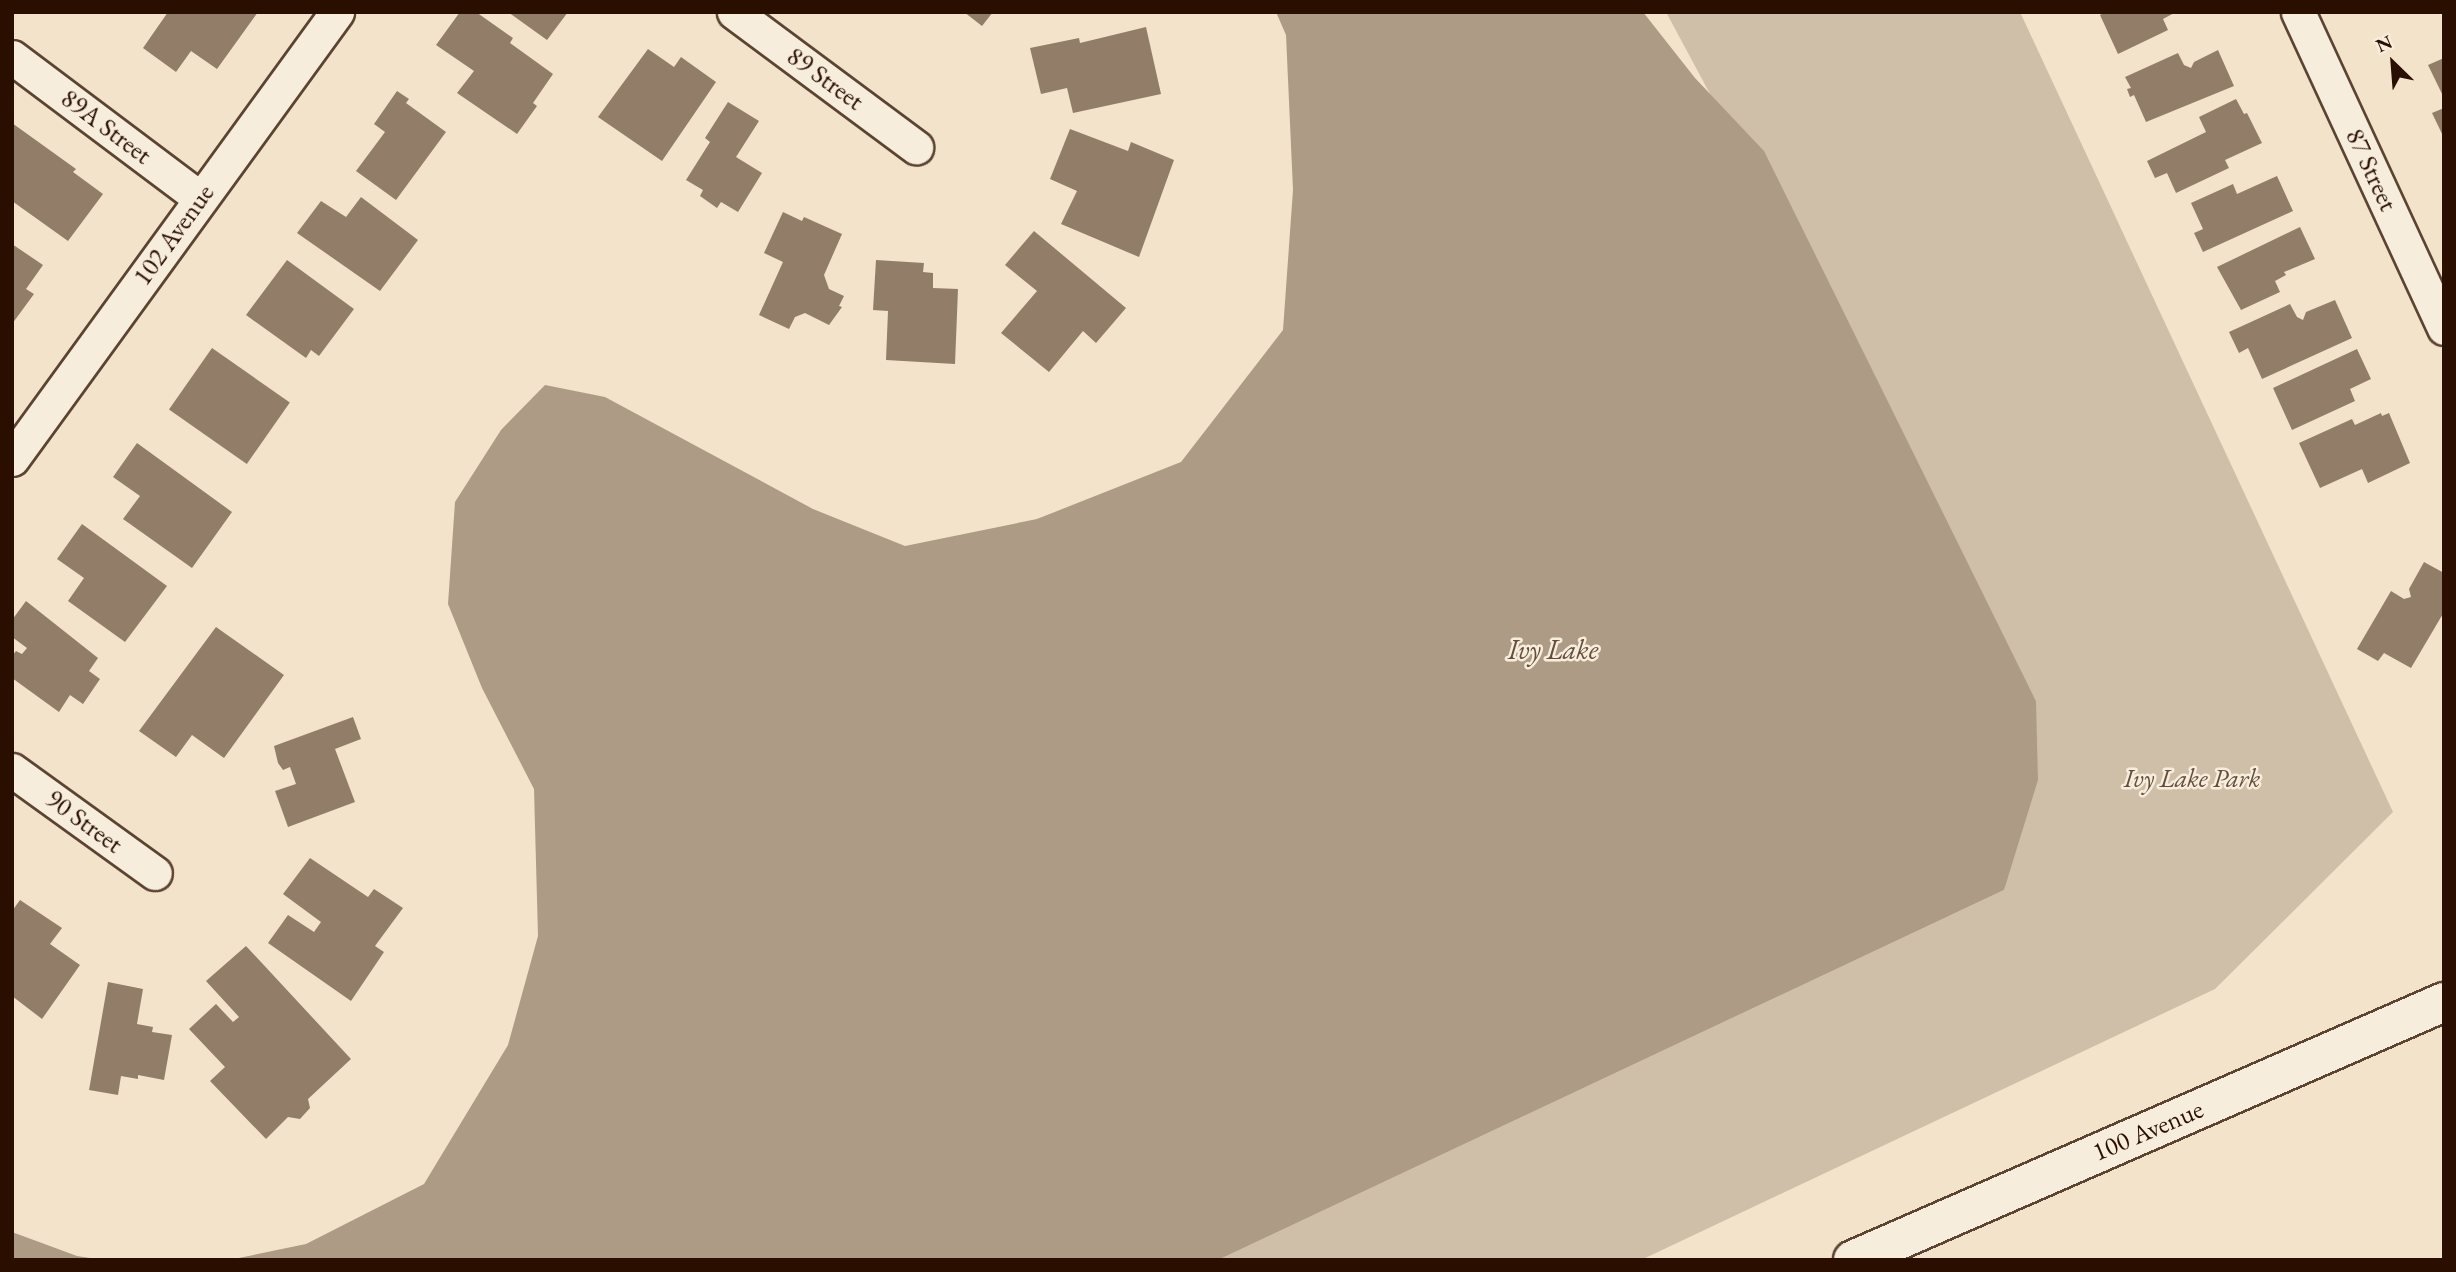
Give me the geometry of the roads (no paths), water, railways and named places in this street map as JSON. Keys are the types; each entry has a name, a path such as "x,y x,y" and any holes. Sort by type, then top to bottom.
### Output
{"main road":[{"name":"100 Avenue","path":"1853,1260 2444,1002"}],"street":[{"name":"102 Avenue","path":"12,458 337,12"},
{"name":"89 Street","path":"734,12 916,147"},
{"name":"87 Street","path":"2301,13 2444,328"},
{"name":"89A Street","path":"12,57 200,198"},
{"name":"90 Street","path":"12,771 155,873"}],"water":[{"name":"Ivy Lake","path":"1276,12 1643,12 1695,78 1764,151 2036,701 2038,780 2004,890 1218,1260 229,1260 306,1244 424,1184 508,1045 538,936 534,789 482,688 448,604 455,502 501,430 545,385 605,397 813,509 905,546 1037,519 1181,462 1283,330 1293,190 1286,35"},
{"path":"12,1232 77,1256 103,1260 12,1260"}],"park label":[{"name":"Ivy Lake Park","path":"2192,779"}]}
